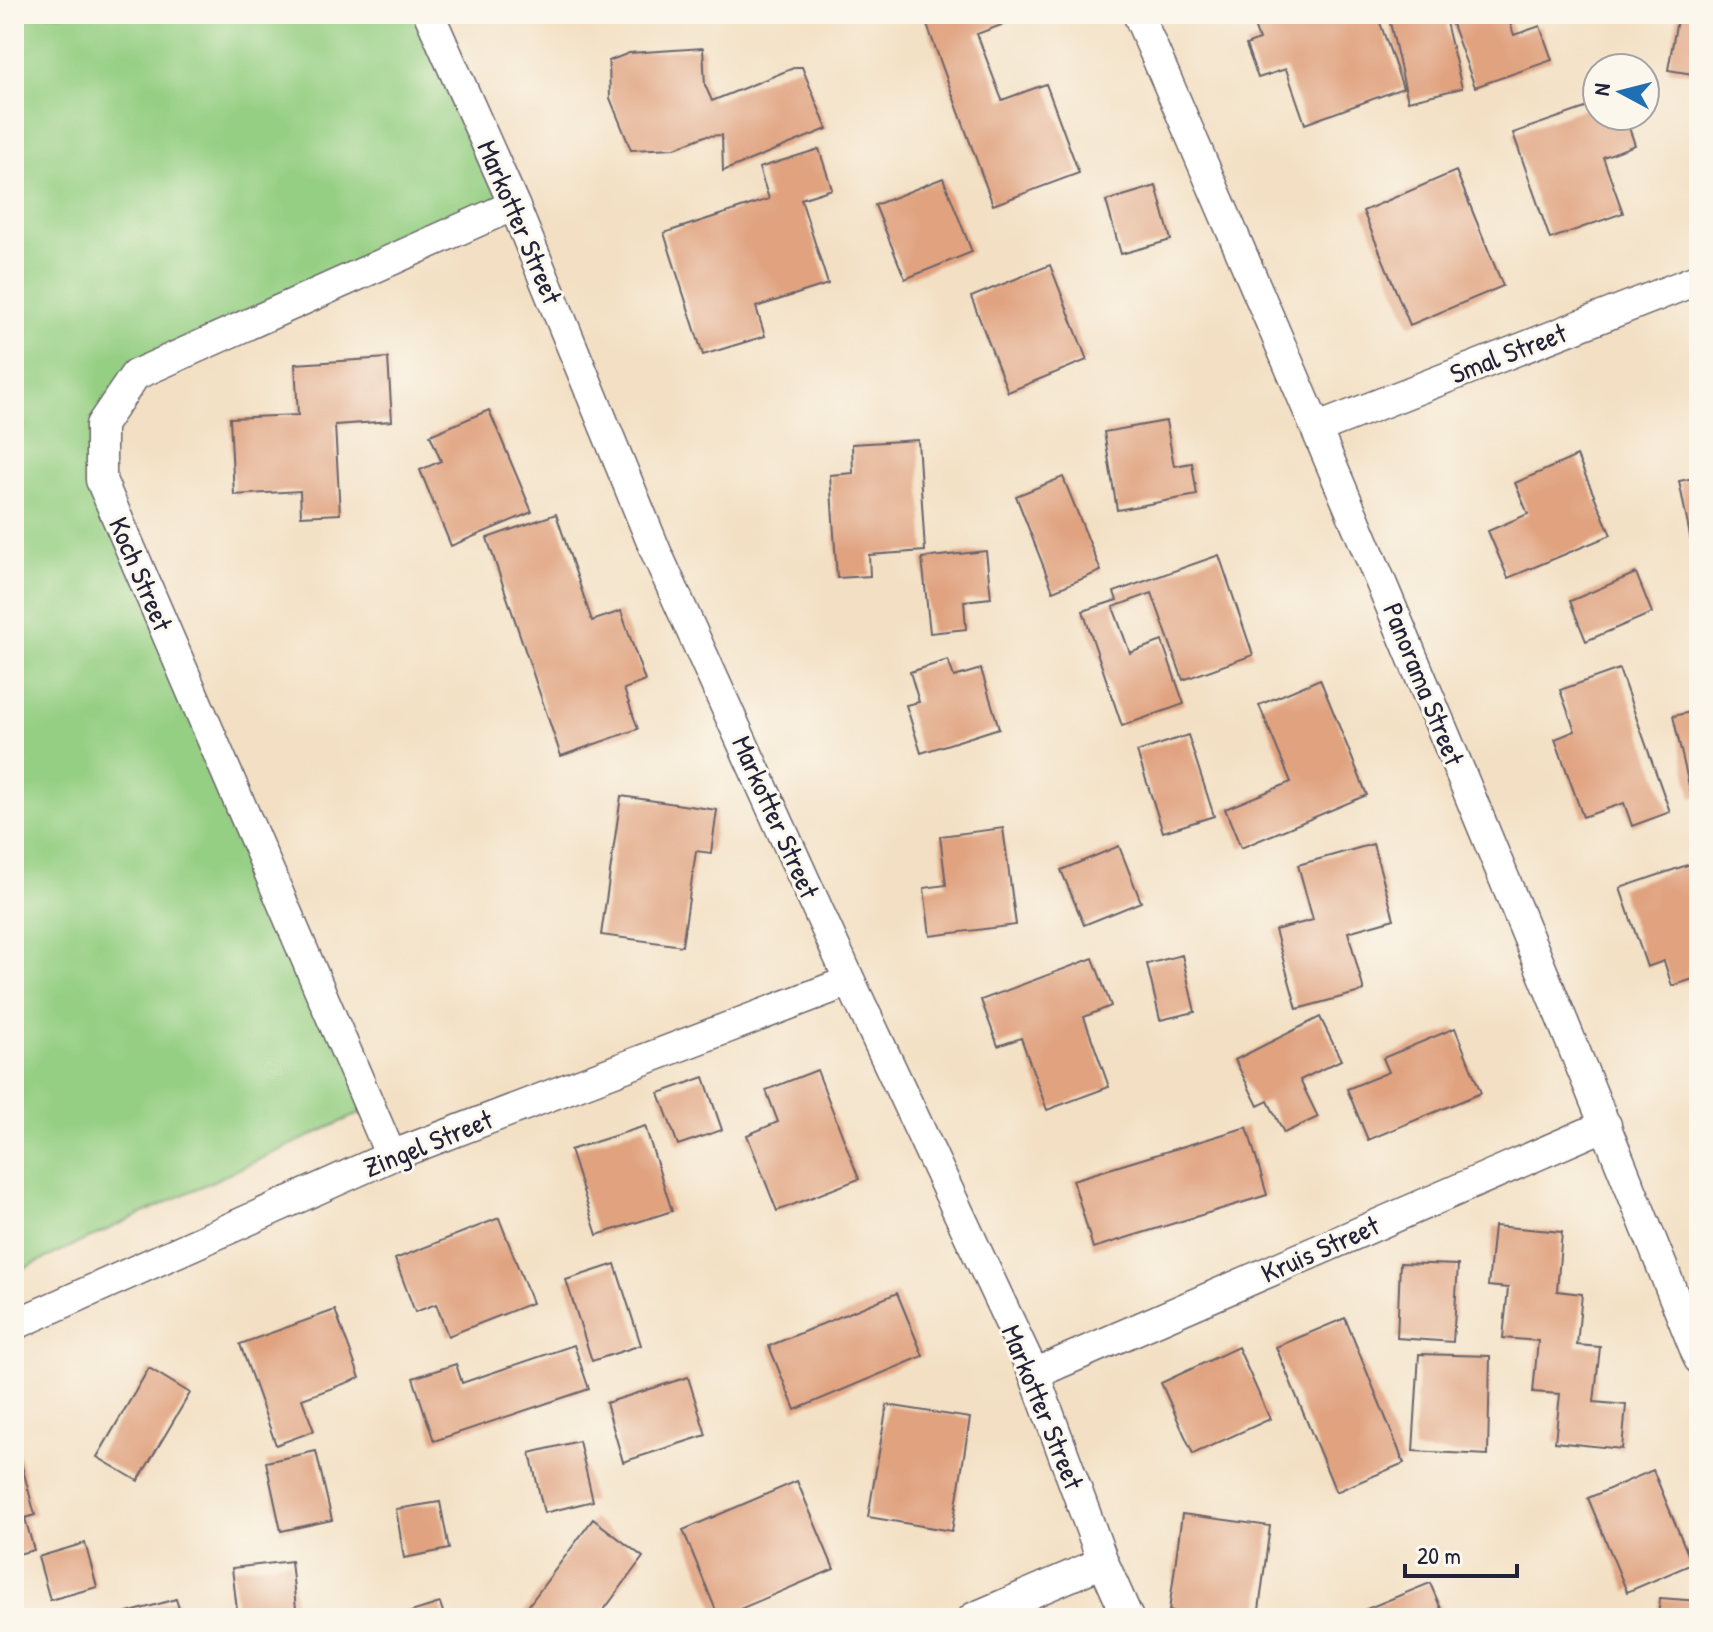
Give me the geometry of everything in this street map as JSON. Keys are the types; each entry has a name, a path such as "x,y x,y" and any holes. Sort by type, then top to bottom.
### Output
{"street":[{"name":"Markotter Street","path":"429,14 514,205 656,552 850,981 1034,1374 1103,1562 1128,1618"},
{"name":"Panorama Street","path":"1138,14 1318,428 1606,1125 1699,1359"},
{"name":"Koch Street","path":"391,1156 101,480 101,425 135,375 514,205"},
{"name":"Smal Street","path":"1318,428 1699,279"},
{"name":"Zingel Street","path":"14,1325 391,1156 850,981"},
{"name":"Kruis Street","path":"1034,1374 1606,1125"},
{"path":"973,1618 1103,1562"}],"green space":[{"path":"14,14 429,14 514,205 135,375 101,425 101,480 371,1108 14,1273"}],"building":[{"path":"923,14 1003,14 1007,23 977,34 1002,100 1046,84 1079,173 993,205"},
{"path":"1250,14 1377,14 1403,88 1305,124 1286,69 1258,78 1246,45 1259,40"},
{"path":"1388,14 1444,14 1462,88 1408,101"},
{"path":"1507,14 1514,35 1540,26 1552,60 1475,87 1449,16"},
{"path":"1678,14 1699,14 1699,75 1668,70"},
{"path":"703,48 705,85 712,101 802,67 827,129 723,171 722,135 705,136 675,148 631,150 610,98 609,61 629,53"},
{"path":"1581,110 1581,132 1631,132 1635,145 1603,157 1623,213 1550,239 1513,133"},
{"path":"819,149 832,189 801,199 828,284 756,307 765,336 703,355 664,233 769,199 759,168"},
{"path":"1456,171 1503,286 1410,325 1363,211"},
{"path":"943,178 972,252 905,279 875,205"},
{"path":"1156,186 1171,240 1121,254 1106,201"},
{"path":"1050,265 1087,360 1008,392 971,297"},
{"path":"388,358 392,421 335,425 340,514 301,516 300,491 234,495 230,418 298,415 295,364"},
{"path":"489,410 532,512 451,546 420,470 441,461 430,435"},
{"path":"1166,421 1174,466 1192,463 1197,495 1117,510 1104,432"},
{"path":"918,440 925,551 869,555 870,576 837,578 830,475 853,473 852,444"},
{"path":"1577,456 1611,535 1508,578 1488,531 1528,514 1515,483"},
{"path":"1063,477 1101,571 1053,591 1016,496"},
{"path":"1699,477 1699,565 1696,566 1679,481"},
{"path":"556,514 592,621 621,611 645,681 624,689 638,729 561,756 487,538"},
{"path":"986,551 991,598 964,601 966,629 930,633 922,558"},
{"path":"1219,555 1253,655 1183,680 1152,593 1113,607 1130,653 1162,641 1184,704 1122,726 1083,611 1117,600 1114,592"},
{"path":"1636,573 1652,613 1586,641 1570,601"},
{"path":"948,660 954,677 981,669 999,728 921,753 906,705 919,702 910,672"},
{"path":"1619,669 1670,812 1632,826 1624,803 1583,817 1555,739 1575,731 1560,690"},
{"path":"1320,679 1367,795 1241,848 1225,809 1291,782 1259,705"},
{"path":"1699,710 1699,796 1692,798 1673,716"},
{"path":"1188,735 1214,816 1163,832 1137,752"},
{"path":"621,796 717,810 711,853 696,851 682,946 601,935"},
{"path":"1003,828 1016,925 930,936 924,888 946,885 940,836"},
{"path":"1373,844 1394,919 1348,932 1364,991 1297,1009 1275,930 1313,920 1298,865"},
{"path":"1119,846 1141,902 1084,925 1061,870"},
{"path":"1699,861 1699,977 1672,986 1664,961 1647,967 1620,888"},
{"path":"1182,955 1195,1012 1160,1020 1147,964"},
{"path":"1093,958 1111,1006 1084,1017 1109,1087 1047,1110 1021,1038 998,1046 981,1000"},
{"path":"1320,1017 1341,1060 1300,1080 1318,1117 1284,1133 1268,1101 1258,1106 1235,1060"},
{"path":"1455,1028 1481,1093 1368,1140 1347,1089 1389,1072 1383,1058"},
{"path":"817,1070 859,1179 777,1211 747,1135 778,1122 766,1090"},
{"path":"704,1077 722,1130 678,1145 659,1093"},
{"path":"645,1126 672,1211 597,1235 570,1150"},
{"path":"1247,1127 1267,1195 1093,1248 1073,1180"},
{"path":"499,1218 532,1303 448,1336 436,1304 415,1312 395,1259"},
{"path":"1494,1226 1562,1232 1557,1291 1582,1294 1577,1345 1600,1347 1594,1402 1626,1405 1622,1449 1555,1442 1560,1394 1533,1392 1538,1341 1503,1338 1508,1288 1488,1286"},
{"path":"1400,1263 1458,1265 1453,1342 1397,1338"},
{"path":"615,1264 641,1345 592,1361 566,1280"},
{"path":"897,1293 923,1356 795,1410 769,1346"},
{"path":"335,1310 360,1378 302,1399 314,1431 276,1445 240,1344"},
{"path":"1345,1318 1404,1463 1336,1492 1276,1347"},
{"path":"574,1345 589,1389 434,1441 413,1378 456,1364 462,1383"},
{"path":"1238,1347 1270,1419 1193,1454 1161,1383"},
{"path":"1419,1354 1490,1356 1488,1455 1413,1451"},
{"path":"149,1368 190,1393 138,1481 97,1457"},
{"path":"688,1377 706,1435 623,1462 606,1403"},
{"path":"887,1405 970,1418 952,1531 868,1517"},
{"path":"14,1436 35,1515 25,1518 34,1550 14,1555"},
{"path":"579,1441 593,1501 544,1513 530,1453"},
{"path":"316,1451 332,1520 281,1531 266,1462"},
{"path":"1653,1470 1692,1564 1627,1592 1588,1498"},
{"path":"797,1481 834,1569 719,1618 683,1530"},
{"path":"440,1502 449,1549 404,1558 396,1509"},
{"path":"1182,1514 1270,1526 1258,1618 1222,1618 1169,1611"},
{"path":"593,1519 643,1557 598,1618 529,1618 523,1613"},
{"path":"85,1543 97,1587 50,1600 38,1557"},
{"path":"291,1561 297,1618 238,1618 232,1568"},
{"path":"1430,1583 1445,1618 1368,1618 1364,1610"},
{"path":"1660,1598 1699,1601 1699,1618 1658,1618"},
{"path":"176,1599 182,1618 126,1618 124,1614"},
{"path":"440,1603 445,1618 395,1618 395,1617"}]}
